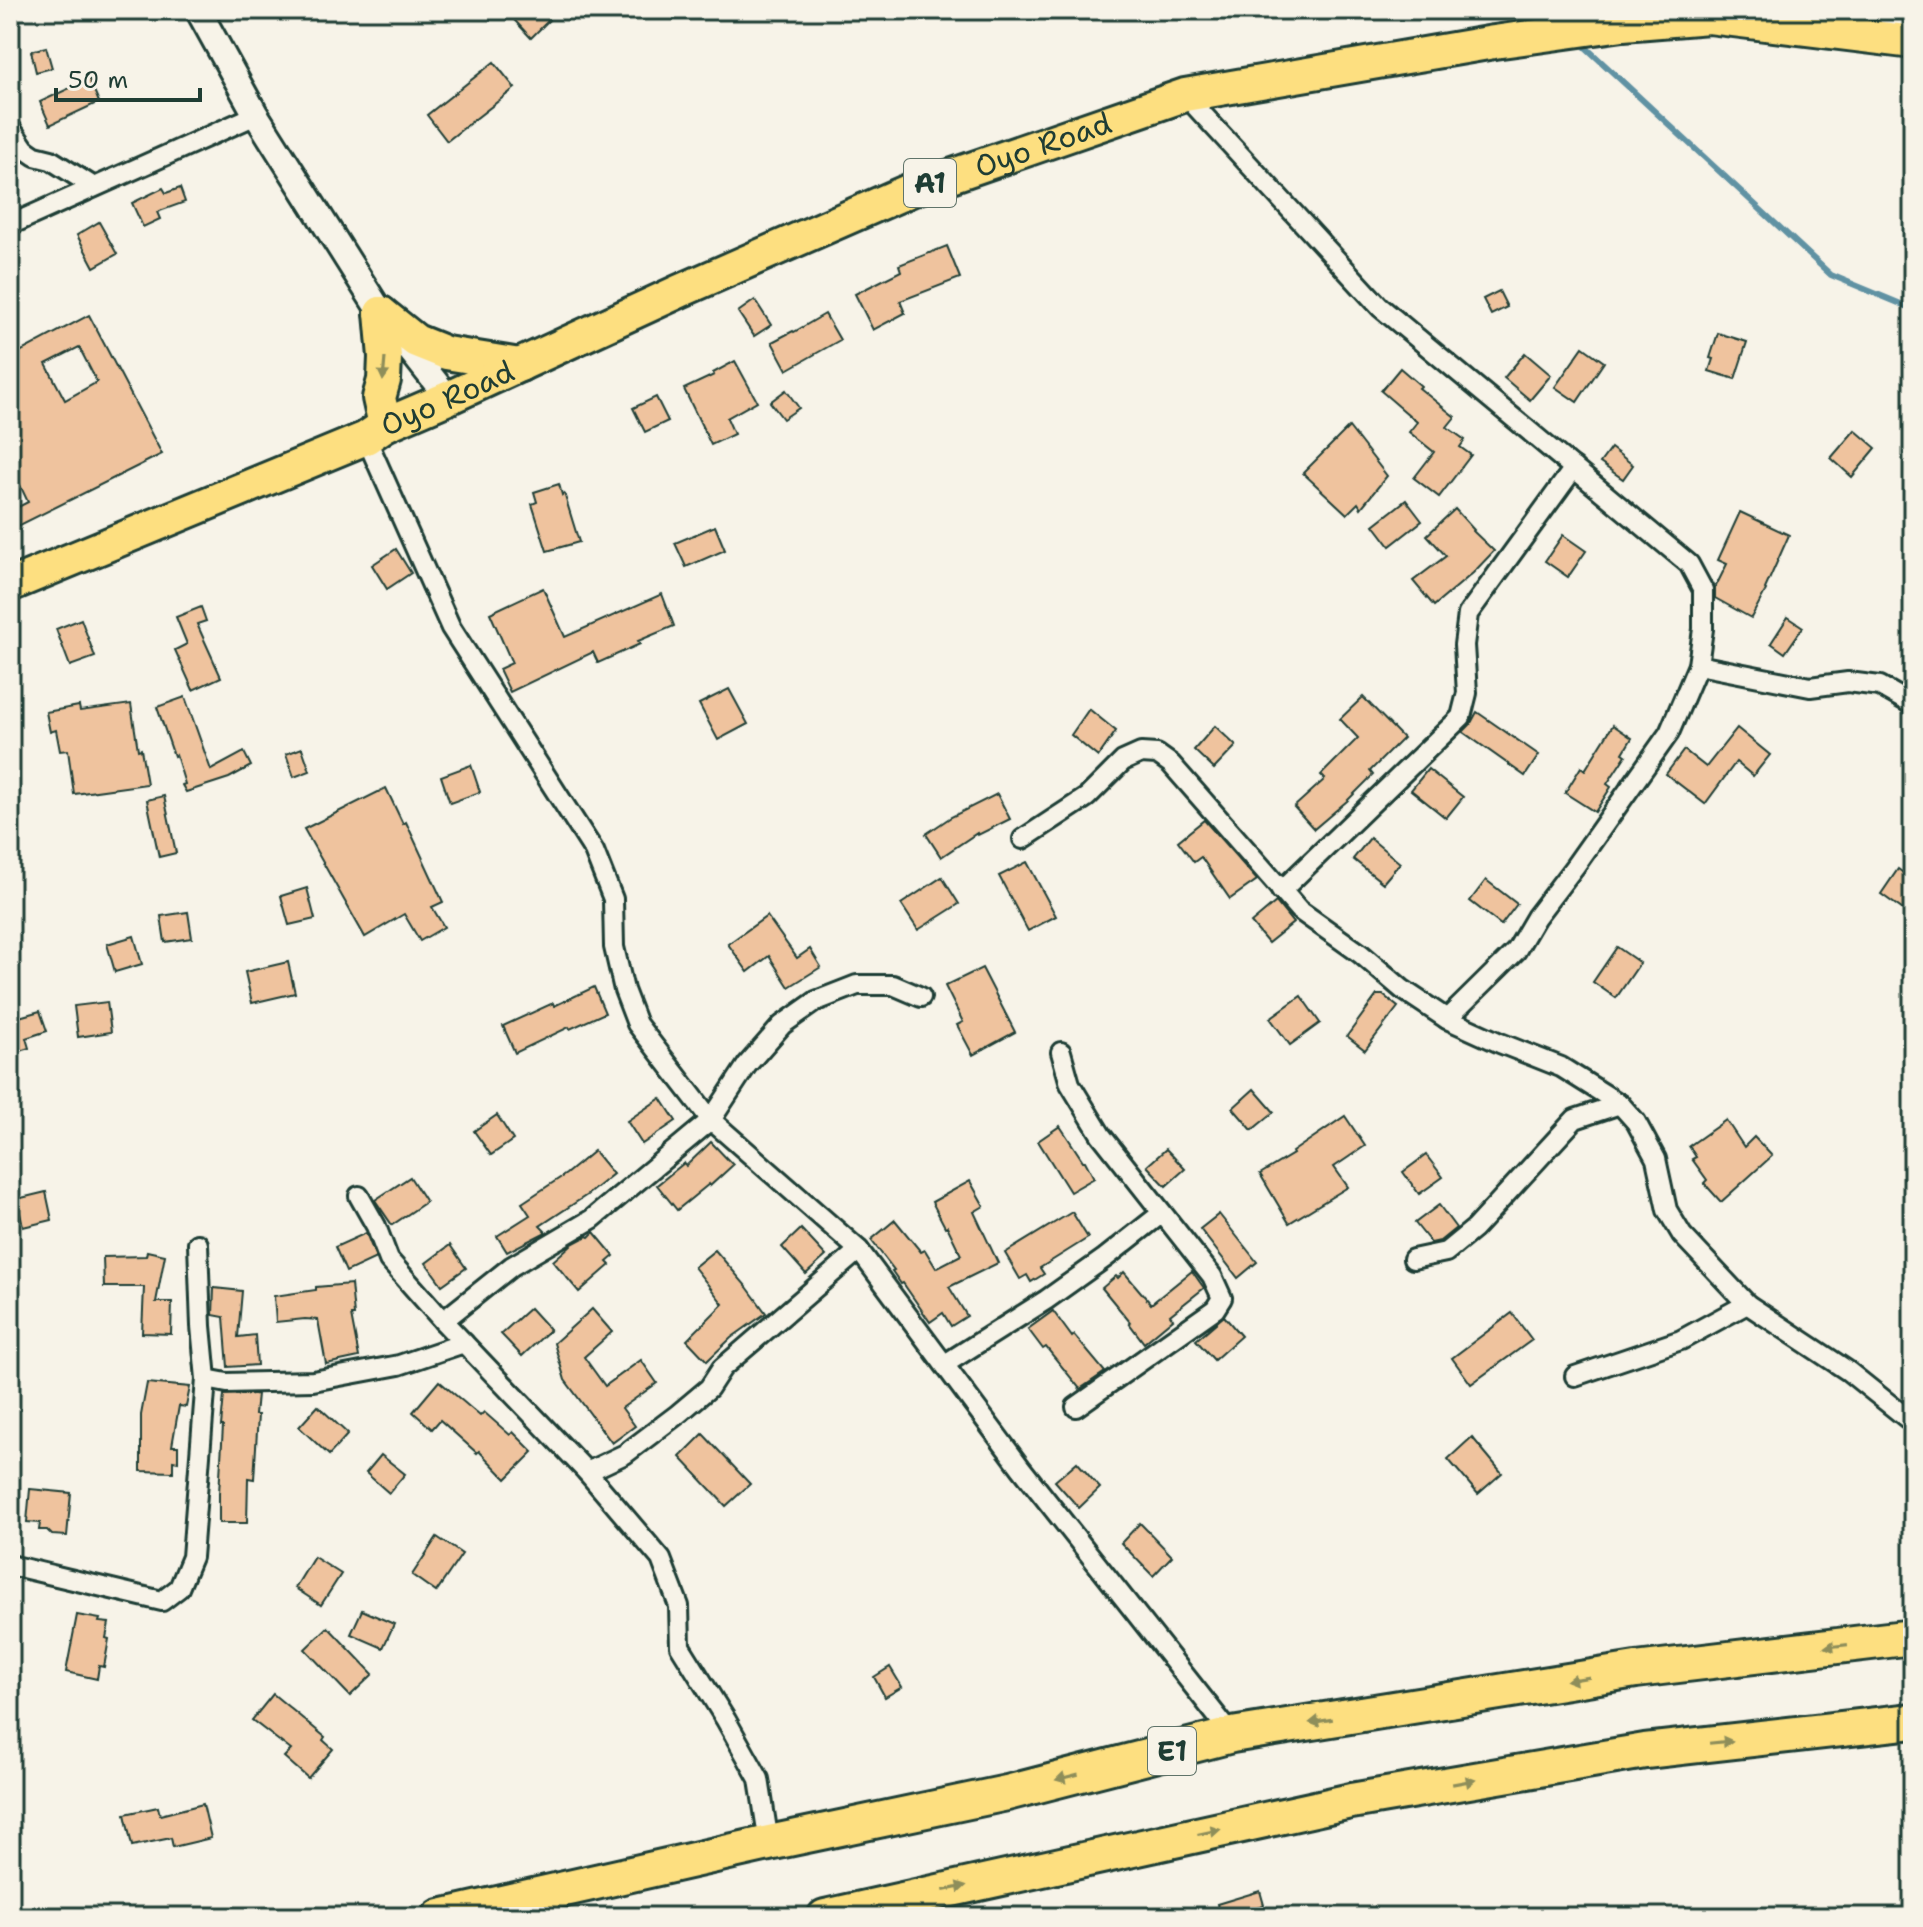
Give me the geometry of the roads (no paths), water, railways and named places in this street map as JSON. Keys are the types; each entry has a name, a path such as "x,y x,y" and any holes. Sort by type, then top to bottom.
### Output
{"highway":[{"name":"Oyo Road","path":"10,585 376,431 680,291 913,189 1185,95 1494,42 1623,24 1695,18 1709,17 1911,42"},
{"path":"381,313 416,341 446,353 520,365"},
{"path":"376,431 385,357 381,313"},
{"name":"E1","path":"440,1917 1007,1793 1232,1735 1636,1670 1913,1637"},
{"path":"825,1917 1351,1801 1645,1751 1913,1721"}],"street":[{"path":"198,10 256,115 381,313 448,398"},
{"path":"1883,10 1911,42"},
{"path":"1185,95 1380,307 1689,564 1703,590 1703,629 1698,665 1669,733 1536,917 1516,951 1447,1019"},
{"path":"10,225 256,115"},
{"path":"10,127 25,149 35,156 51,160 94,187"},
{"path":"376,431 451,628 594,851 613,899 614,947 624,990 637,1024 711,1120 859,1250 1021,1468 1232,1735"},
{"path":"1281,891 1461,717 1467,693 1464,645 1468,614 1574,468"},
{"path":"1698,665 1810,687 1848,682 1880,686 1913,705"},
{"path":"1023,839 1087,797 1123,761 1141,753 1157,754 1171,764 1299,910 1361,954 1402,989 1447,1019 1561,1067 1620,1104 1636,1122 1656,1159 1667,1210 1682,1235 1747,1304 1848,1371 1913,1423"},
{"path":"443,1321 512,1266 592,1219 711,1120 755,1055 782,1025 816,1001 857,985 893,985 921,997"},
{"path":"1061,1052 1070,1084 1101,1135 1212,1276 1222,1298 1215,1309 1076,1407"},
{"path":"1413,1259 1446,1252 1474,1229 1575,1119 1620,1104"},
{"path":"359,1196 376,1226 389,1260 587,1472 661,1559 679,1606 680,1646 759,1779 769,1843"},
{"path":"945,1364 1046,1300 1162,1213"},
{"path":"10,1565 162,1601 179,1588 192,1557 206,1379 198,1244"},
{"path":"587,1472 625,1454 678,1414 709,1388 722,1368 859,1250"},
{"path":"1575,1376 1681,1340 1747,1304"},
{"path":"206,1379 227,1383 313,1381 399,1365 464,1343"}],"waterway":[{"path":"1540,10 1556,22"},
{"path":"1580,42 1831,275 1913,309"}]}
